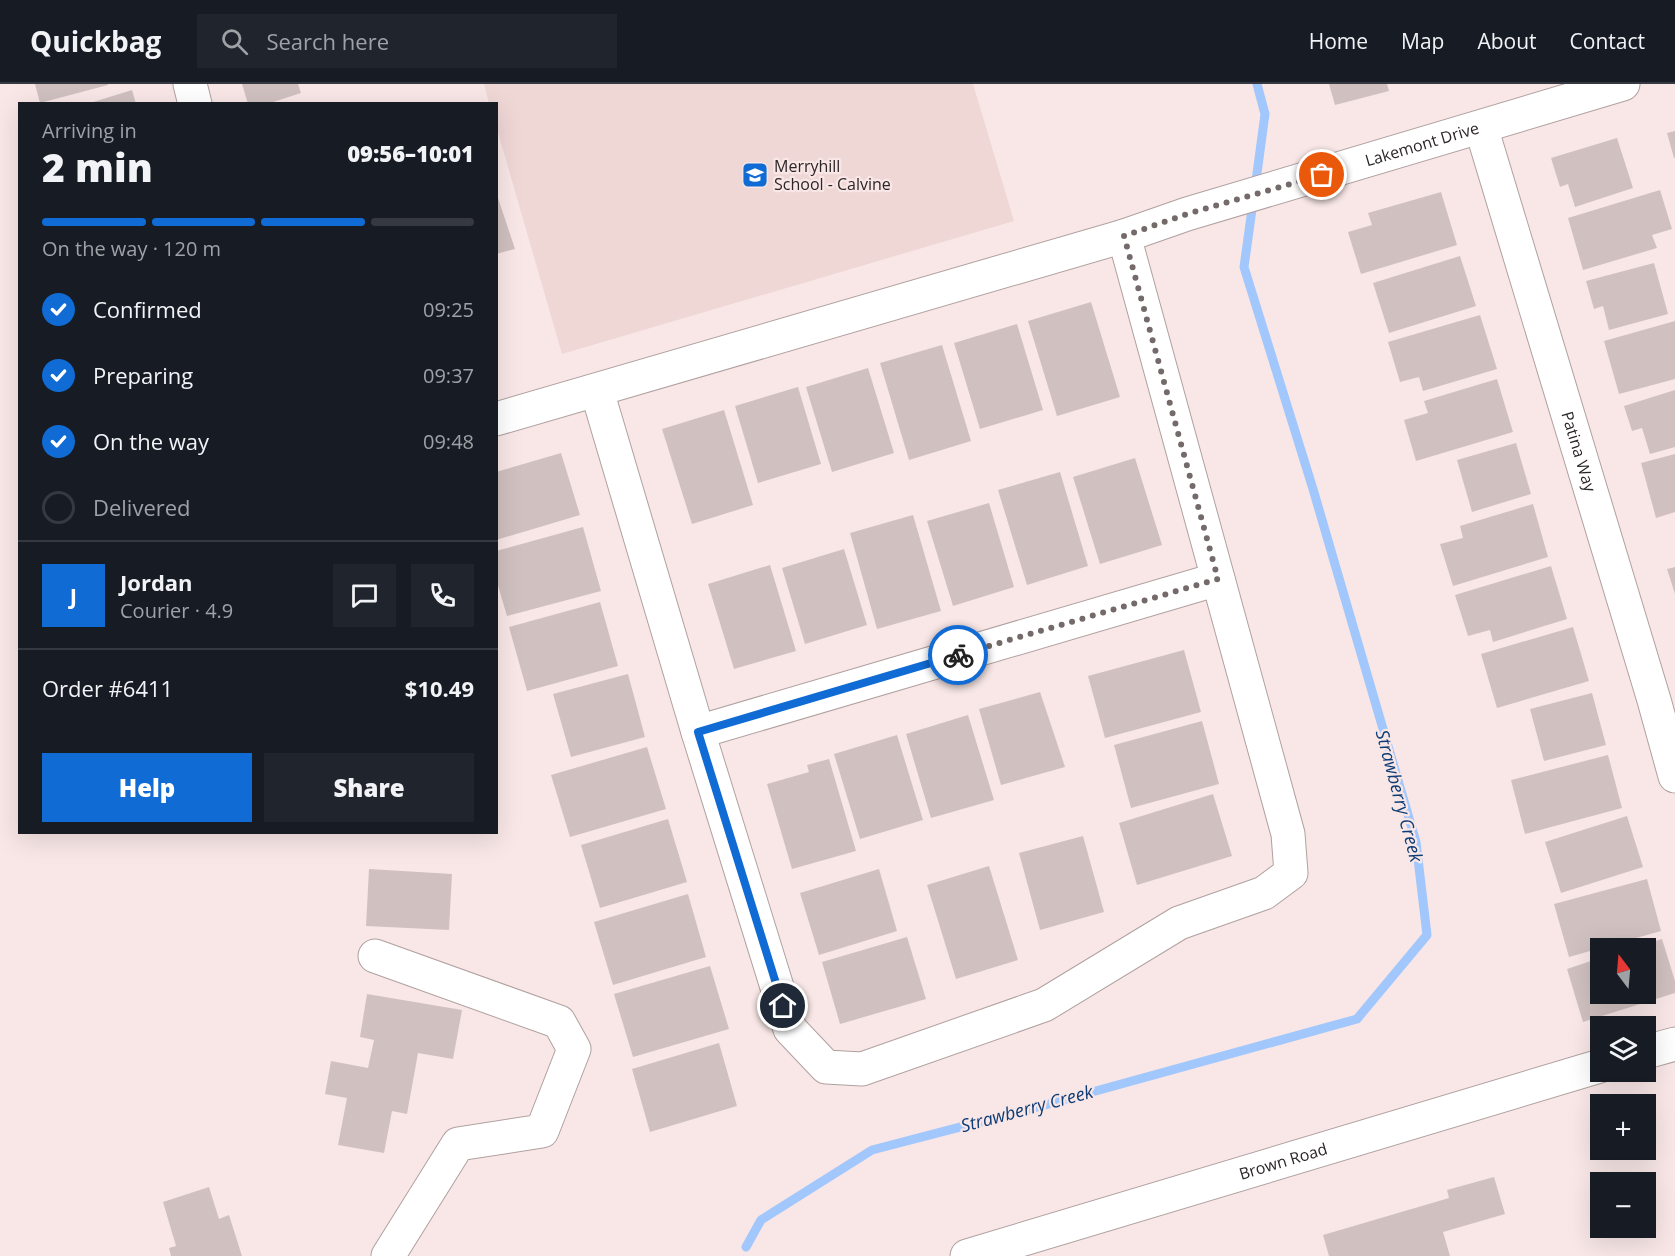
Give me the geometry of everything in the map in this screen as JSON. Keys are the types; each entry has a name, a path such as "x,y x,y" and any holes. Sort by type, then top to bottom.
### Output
{"street":[{"path":"190,84 194,102"},
{"name":"Lakemont Drive","path":"498,418 1124,236 1200,210 1623,84"},
{"name":"Patina Way","path":"1481,127 1665,698 1675,776"},
{"path":"597,391 698,732 790,1029 826,1067 862,1069 1044,1005 1179,923 1264,894 1291,873 1288,834 1124,236"},
{"path":"698,732 1218,579"},
{"path":"375,956 559,1022 574,1049 542,1131 458,1144 388,1256"},
{"path":"1656,1049 1675,1044"},
{"name":"Brown Road","path":"967,1256 1590,1069"}],"shaded area":[{"name":"Merryhill School - Calvine","path":"484,84 973,84 1014,221 562,354 498,132 498,102 489,102"}],"building":[{"path":"35,84 108,84 44,102 40,102"},
{"path":"242,84 298,84 301,93 273,102 247,102"},
{"path":"1329,84 1387,84 1389,91 1335,105"},
{"path":"132,90 135,102 93,102"},
{"path":"1675,131 1675,158 1674,158 1667,133"},
{"path":"1617,138 1633,188 1575,207 1568,184 1560,187 1551,158"},
{"path":"1660,190 1672,229 1652,235 1657,248 1583,270 1568,218"},
{"path":"1441,192 1457,245 1361,274 1348,232 1372,225 1368,213"},
{"path":"498,198 515,249 498,253"},
{"path":"1460,256 1476,306 1389,333 1373,283"},
{"path":"1654,263 1668,314 1609,330 1603,306 1594,309 1586,281"},
{"path":"1091,302 1120,397 1057,416 1028,321"},
{"path":"1480,315 1497,369 1423,391 1419,377 1400,382 1388,342"},
{"path":"1675,321 1675,379 1619,394 1604,341"},
{"path":"1017,324 1043,410 980,429 954,343"},
{"path":"942,345 971,441 909,460 880,363"},
{"path":"868,368 894,453 832,472 806,387"},
{"path":"1497,379 1513,432 1416,461 1404,420 1428,413 1424,401"},
{"path":"798,387 821,464 758,483 735,406"},
{"path":"1675,390 1675,447 1650,454 1642,428 1632,431 1624,406"},
{"path":"724,410 753,505 692,524 662,429"},
{"path":"1516,443 1531,494 1472,512 1457,460"},
{"path":"561,453 580,515 498,539 498,471"},
{"path":"1675,454 1675,512 1656,518 1641,463"},
{"path":"1135,458 1162,545 1100,564 1073,477"},
{"path":"1060,472 1088,566 1027,585 998,490"},
{"path":"989,503 1014,587 953,606 927,521"},
{"path":"1533,504 1548,557 1453,586 1440,544 1463,538 1460,526"},
{"path":"913,515 941,611 877,629 850,533"},
{"path":"583,527 601,591 507,616 498,586 498,550"},
{"path":"844,549 867,625 805,644 782,568"},
{"path":"770,565 796,651 734,669 708,584"},
{"path":"1551,566 1567,619 1493,642 1490,630 1468,636 1455,595"},
{"path":"1675,567 1675,594 1667,569"},
{"path":"600,602 618,666 527,691 509,627"},
{"path":"1573,627 1589,681 1497,708 1481,654"},
{"path":"1184,650 1201,712 1105,738 1088,676"},
{"path":"628,674 645,737 571,757 553,694"},
{"path":"1040,692 1065,767 1001,785 979,709"},
{"path":"1592,693 1606,745 1544,761 1530,709"},
{"path":"968,715 994,800 931,818 906,734"},
{"path":"1202,721 1219,784 1131,808 1114,745"},
{"path":"897,735 923,820 860,839 834,754"},
{"path":"647,747 666,809 570,837 551,775"},
{"path":"1608,755 1622,808 1525,834 1511,780"},
{"path":"829,759 856,851 792,869 767,784 809,772 807,765"},
{"path":"1213,794 1232,856 1137,885 1119,823"},
{"path":"1627,816 1643,867 1561,893 1545,842"},
{"path":"668,819 687,882 600,908 581,845"},
{"path":"1083,836 1104,912 1040,930 1019,853"},
{"path":"989,866 1018,960 956,979 927,885"},
{"path":"369,869 452,874 449,930 366,926"},
{"path":"879,869 897,931 819,955 800,893"},
{"path":"1647,879 1661,931 1636,938 1590,938 1590,951 1569,957 1554,904"},
{"path":"688,894 706,957 613,985 594,922"},
{"path":"907,937 926,999 840,1024 822,962"},
{"path":"1662,939 1675,981 1675,993 1656,999 1656,941"},
{"path":"1590,961 1590,1004 1640,1004 1602,1016 1590,1016 1590,1020 1583,1022 1567,969"},
{"path":"710,966 729,1029 633,1057 614,994"},
{"path":"367,994 462,1010 453,1059 418,1053 407,1114 392,1111 384,1153 338,1145 347,1098 325,1094 331,1061 368,1068 374,1040 360,1037"},
{"path":"719,1043 737,1106 650,1132 632,1069"},
{"path":"1494,1177 1505,1214 1443,1232 1450,1256 1329,1256 1323,1235 1449,1198 1447,1190"},
{"path":"209,1187 219,1219 229,1215 242,1256 171,1256 169,1248 176,1246 163,1202"}],"waterway":[{"name":"Strawberry Creek","path":"1255,188 1265,114 1257,84"},
{"name":"Strawberry Creek","path":"746,1247 761,1220 872,1150 1357,1019 1427,935 1416,842 1313,489 1244,267 1253,202"}],"way so far":[{"path":"958,655 1218,579 1124,236 1187,214 1322,175"}],"place":[{"name":"Merryhill School - Calvine","path":"755,175"}],"route":[{"path":"783,1006 698,732 958,655"}]}
